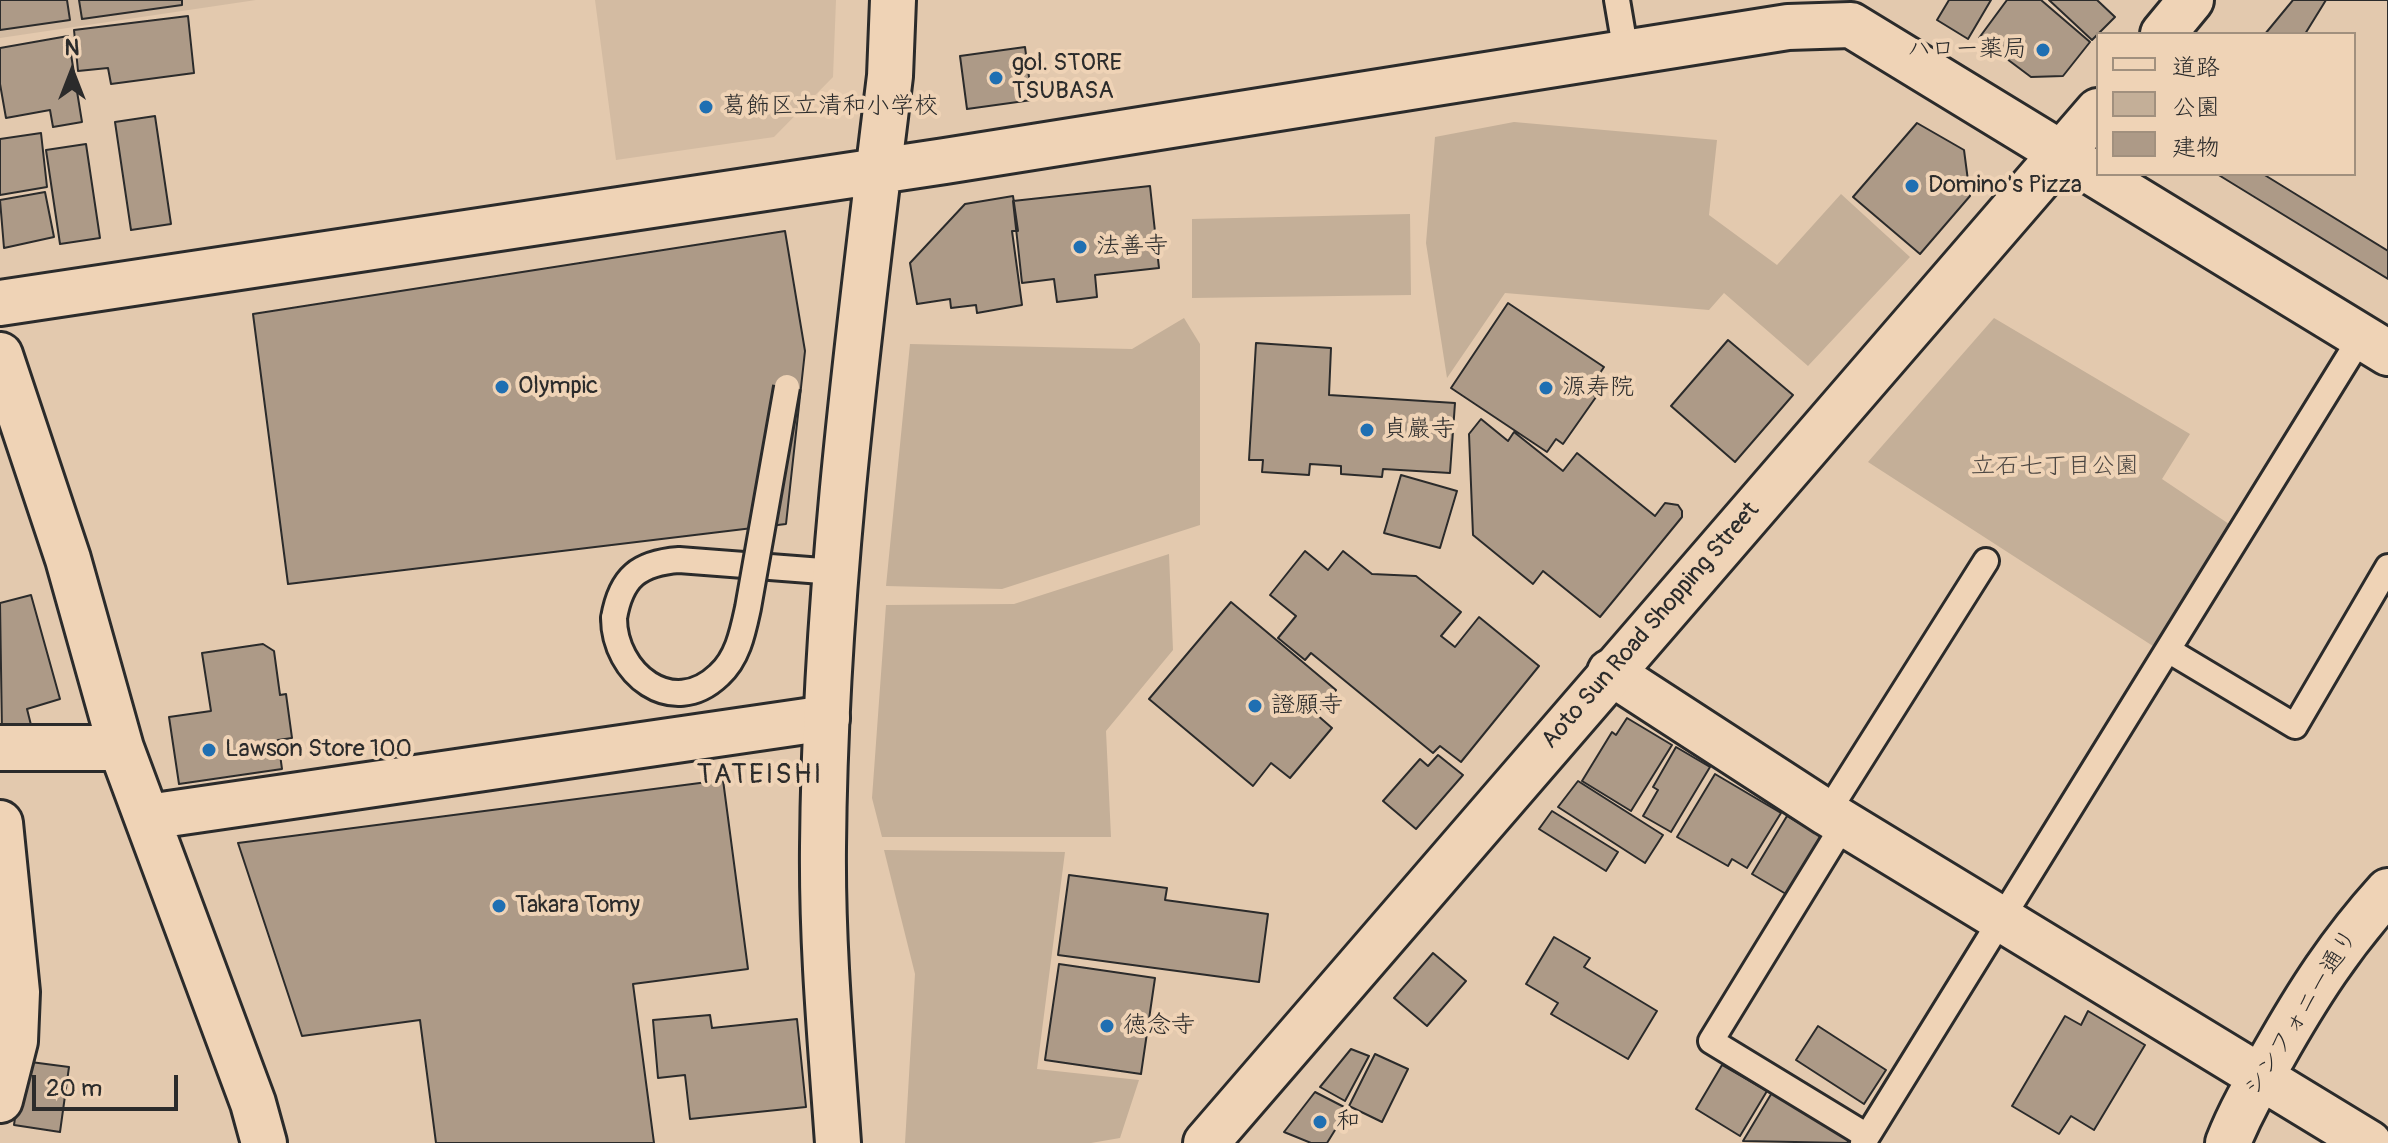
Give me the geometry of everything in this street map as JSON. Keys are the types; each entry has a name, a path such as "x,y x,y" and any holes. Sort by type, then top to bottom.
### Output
{"street":[{"path":"838,1143 825,974 823,848 827,718 835,572 876,171 890,76 893,0"},
{"path":"2165,32 2191,0"},
{"path":"0,303 876,171 1788,27 1852,12 2096,173"},
{"name":"Aoto Sun Road Shopping Street","path":"1215,1141 1610,672 2096,113"},
{"path":"2101,176 2375,345"},
{"path":"0,355 68,559 121,748 253,1103 264,1143"},
{"path":"1610,672 1835,818 2262,1075 2369,1143"},
{"path":"148,817 827,718"},
{"path":"0,748 121,748"},
{"path":"0,823 17,992 15,1041 0,1100"},
{"name":"シンフォニー通り","path":"2228,1143 2241,1108 2345,938 2388,891"}],"lane":[{"path":"1617,0 1626,53"},
{"path":"1986,561 1835,818 1711,1041 1865,1140 2168,650 2375,345"},
{"path":"787,387 748,608 742,636 730,662 719,676 698,690 680,693 661,689 628,668 614,638 617,601 626,582 640,569 655,562 679,560 835,572"},
{"path":"2168,650 2295,726 2388,567"}],"shaded area":[{"path":"0,0 256,0 0,38"},
{"name":"葛飾区立清和小学校","path":"595,0 836,0 833,77 774,137 616,160"}],"green space":[{"path":"1514,122 1717,140 1709,215 1777,265 1841,194 1910,257 1808,366 1724,293 1709,310 1505,293 1447,378 1426,243 1435,137"},
{"path":"1410,214 1411,295 1192,298 1192,219"},
{"path":"1184,318 1200,344 1200,525 1002,589 886,586 910,344 1132,349"},
{"name":"立石七丁目公園","path":"1994,318 2190,434 2162,479 2229,524 2156,648 1868,462"},
{"path":"1169,554 1173,650 1106,731 1111,837 882,837 872,798 886,605 1014,604"},
{"path":"884,850 1065,852 1037,1069 1139,1080 1120,1138 1091,1143 905,1143 915,974"}],"building":[{"path":"0,0 67,0 70,20 0,30"},
{"path":"79,0 182,0 182,5 82,19"},
{"path":"1949,0 1991,0 1968,39 1937,20"},
{"path":"2007,0 2041,0 2090,42 2063,76 2031,77 1979,38"},
{"path":"2049,0 2097,0 2115,17 2100,32 2096,32 2092,40"},
{"path":"2293,0 2388,0 2388,279 2220,176 2356,176 2356,32 2267,32"},
{"path":"2326,0 2388,0 2388,251 2266,176 2356,176 2356,32 2306,32"},
{"path":"188,16 194,73 111,84 108,68 78,71 74,30"},
{"path":"68,36 82,122 53,127 50,110 6,118 0,84 0,48"},
{"name":"gol. STORE TSUBASA","path":"1025,47 1032,100 967,109 960,56"},
{"path":"155,116 171,224 131,230 115,122"},
{"path":"1917,123 1964,150 1970,196 1920,254 1853,197"},
{"path":"41,133 47,187 0,195 0,139"},
{"path":"86,144 100,238 60,244 46,150"},
{"path":"1150,186 1159,268 1095,275 1097,297 1057,302 1054,279 1022,283 1013,201"},
{"path":"45,192 54,237 4,248 0,200"},
{"path":"1013,196 1018,231 1012,231 1022,305 977,313 976,305 951,308 950,299 917,304 910,263 965,204"},
{"path":"785,231 805,351 786,524 288,584 253,314"},
{"path":"1508,303 1604,367 1588,391 1596,397 1563,444 1556,439 1547,452 1451,388"},
{"path":"1728,340 1793,395 1735,462 1671,406"},
{"path":"1256,343 1331,348 1329,395 1455,403 1450,473 1383,469 1382,477 1341,474 1341,466 1310,464 1309,475 1262,472 1263,460 1249,460"},
{"path":"1481,419 1508,441 1514,432 1563,471 1577,453 1655,516 1665,503 1678,505 1682,511 1682,517 1600,617 1543,571 1533,584 1473,535 1469,434"},
{"path":"1401,475 1457,491 1440,548 1384,533"},
{"path":"1305,551 1328,570 1343,551 1372,574 1416,576 1461,612 1441,636 1455,647 1479,617 1539,666 1461,762 1440,746 1433,753 1311,653 1305,660 1278,638 1296,616 1270,595"},
{"path":"31,595 60,699 27,709 31,725 2,733 0,603"},
{"path":"1231,602 1336,690 1316,714 1332,728 1290,778 1271,763 1253,786 1149,699"},
{"path":"263,644 274,651 280,695 286,694 292,738 278,740 282,769 179,784 169,717 211,711 202,653"},
{"path":"1627,718 1672,745 1631,811 1582,781 1612,732 1616,735"},
{"path":"1676,747 1710,767 1671,832 1643,816 1658,790 1653,787"},
{"path":"1438,755 1463,775 1416,829 1383,801 1420,759 1428,766"},
{"path":"1715,774 1781,813 1747,868 1732,859 1728,866 1677,837"},
{"name":"Takara Tomy","path":"723,780 748,969 633,984 654,1143 436,1143 420,1020 302,1036 238,843"},
{"path":"1578,781 1663,835 1645,863 1558,807"},
{"path":"1552,811 1618,852 1606,871 1539,829"},
{"path":"1787,816 1821,836 1786,894 1752,874"},
{"path":"1069,875 1167,888 1165,900 1268,914 1259,982 1058,955"},
{"path":"1554,937 1590,958 1584,967 1657,1011 1628,1059 1551,1014 1558,1003 1526,984"},
{"path":"1433,953 1466,981 1427,1026 1394,998"},
{"path":"1059,964 1155,978 1141,1074 1045,1060"},
{"path":"2088,1011 2145,1045 2094,1130 2071,1116 2059,1134 2012,1106 2065,1016 2081,1025"},
{"path":"710,1015 712,1028 797,1019 806,1107 690,1119 685,1075 658,1078 653,1020"},
{"path":"1818,1026 1886,1070 1864,1104 1796,1060"},
{"path":"1351,1049 1369,1056 1345,1101 1320,1087"},
{"path":"1375,1054 1408,1069 1382,1122 1349,1106"},
{"path":"23,1061 69,1067 60,1132 14,1125"},
{"path":"1722,1065 1767,1091 1740,1136 1696,1109"},
{"path":"1773,1091 1851,1137 1847,1143 1743,1141"},
{"path":"1315,1092 1348,1109 1327,1143 1311,1143 1284,1132"}],"place":[{"name":"ハロー薬局","path":"2043,50"},
{"name":"gol. STORE TSUBASA","path":"996,78"},
{"name":"葛飾区立清和小学校","path":"706,107"},
{"name":"Domino's Pizza","path":"1912,186"},
{"name":"法善寺","path":"1080,247"},
{"name":"Olympic","path":"502,387"},
{"name":"源寿院","path":"1546,388"},
{"name":"貞巖寺","path":"1367,430"},
{"name":"證願寺","path":"1255,706"},
{"name":"Lawson Store 100","path":"209,750"},
{"name":"Takara Tomy","path":"499,906"},
{"name":"徳念寺","path":"1107,1026"},
{"name":"和","path":"1320,1122"}],"district":[{"name":"TATEISHI","path":"760,776"}]}
